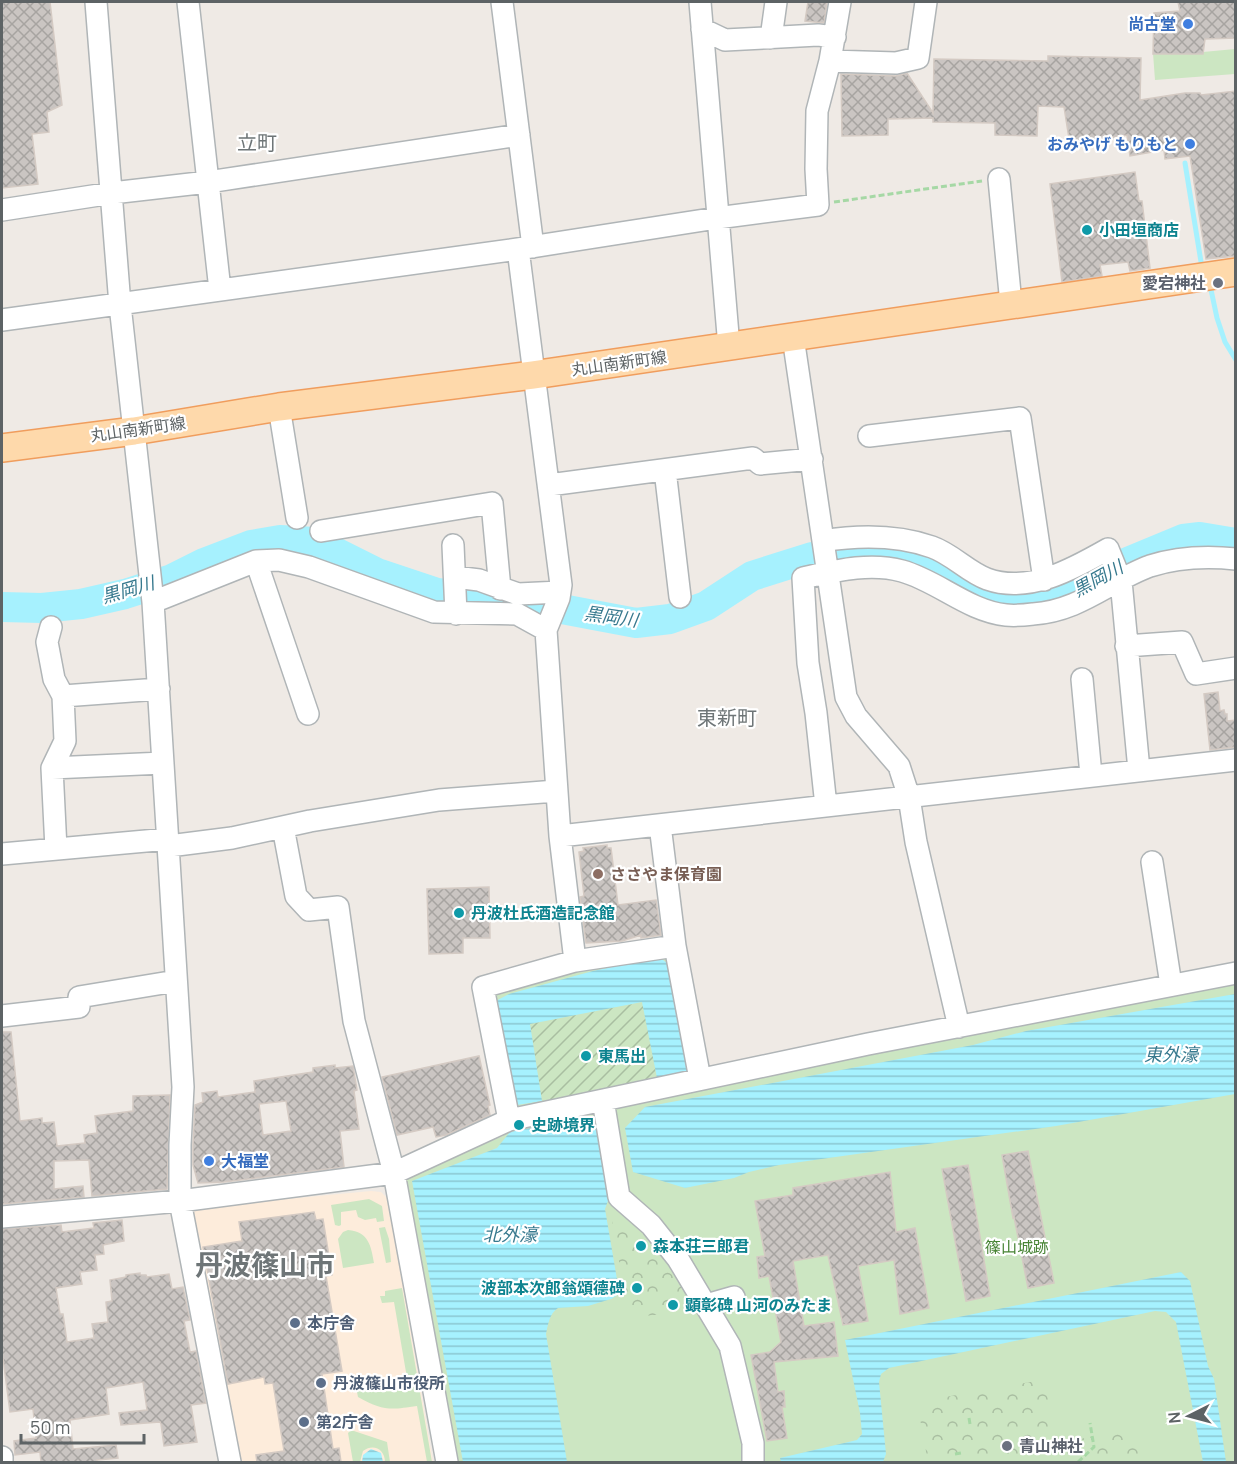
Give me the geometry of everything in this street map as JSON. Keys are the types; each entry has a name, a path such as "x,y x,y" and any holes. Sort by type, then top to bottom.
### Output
{"main road":[{"name":"丸山南新町線","path":"2,448 134,431 279,407 533,375 1236,272"}],"street":[{"path":"96,2 120,305 153,602 183,1087 180,1202 230,1462"},
{"path":"188,2 220,290"},
{"path":"502,2 519,135 533,375 561,585 554,609 556,792 575,961"},
{"path":"700,2 729,347"},
{"path":"771,38 776,2"},
{"path":"2,321 818,205 817,111 830,61 840,2"},
{"path":"830,61 896,63 918,58 926,2"},
{"path":"702,29 724,40 818,35 835,37"},
{"path":"2,210 112,193 208,182 519,135"},
{"path":"999,179 1011,304"},
{"path":"793,337 846,697 856,716 899,766 909,797 916,842 959,1027"},
{"path":"279,407 297,518"},
{"path":"869,436 1020,418 1044,580"},
{"path":"549,485 753,458 760,464 812,459"},
{"path":"665,470 680,597"},
{"path":"321,531 492,503 500,589"},
{"path":"823,544 846,537 897,538 933,547 987,579 1012,584 1044,580 1076,567 1108,549 1117,572 1139,770"},
{"path":"453,544 456,614"},
{"path":"826,806 808,663 803,578 870,566 902,571 977,607 1006,615 1035,614 1069,607 1117,572 1178,559 1212,557 1236,559"},
{"path":"153,602 256,561 279,560 309,567 434,612 517,614 554,609"},
{"path":"256,561 308,714"},
{"path":"455,577 479,580 554,609"},
{"path":"51,627 47,642 48,651 54,679 63,696 65,741 52,768 56,849"},
{"path":"1126,646 1182,642 1196,674 1236,668"},
{"path":"1082,679 1091,776"},
{"path":"63,696 159,689"},
{"path":"560,836 1236,760"},
{"path":"52,768 163,763"},
{"path":"2,854 232,838 310,821 439,801 556,792"},
{"path":"660,825 675,946 700,1079"},
{"path":"283,827 296,896 309,910 338,907 354,1021 394,1173 447,1462"},
{"path":"1152,862 1171,986"},
{"path":"509,1120 483,987 575,961 675,946"},
{"path":"2,1217 180,1202 394,1173 509,1120 700,1079 1236,973"},
{"path":"2,1016 80,1007 79,996 176,981"},
{"path":"603,1100 619,1197 651,1225 678,1259 730,1346 753,1443 753,1462"},
{"path":"706,1305 734,1297"},
{"path":"2,1457 2,1462"}],"path":[{"path":"818,205 999,179"},
{"path":"969,1418 970,1424"},
{"path":"1078,1462 1094,1447 1090,1423"},
{"path":"955,1454 961,1453"}],"shaded area":[{"name":"丹波篠山市役所","path":"371,1191 381,1192 388,1199 433,1462 237,1462 192,1218 195,1210 201,1207"}],"green space":[{"path":"1235,49 1235,74 1155,80 1153,53"},
{"name":"篠山城跡","path":"674,945 697,1083 1235,981 1235,1462 458,1462 406,1177 503,1136 508,1130 491,984"},
{"path":"643,1002 657,1078 542,1101 530,1024"},
{"path":"369,1199 382,1206 384,1221 377,1222 376,1218 365,1220 358,1217 356,1210 341,1212 341,1225 335,1225 331,1205"},
{"path":"614,1207 618,1207 646,1235 689,1296 679,1307 665,1313 634,1316 626,1303 611,1214"},
{"path":"385,1227 389,1239 391,1262 386,1263 379,1228"},
{"path":"348,1230 365,1237 374,1263 343,1268 338,1239 343,1232"},
{"path":"402,1288 432,1462 427,1462 417,1406 393,1409 381,1407 358,1397 357,1392 358,1386 407,1378 394,1302 382,1303 380,1296 385,1296 385,1291"},
{"path":"1036,1381 1047,1394 1055,1435 1065,1442 1129,1429 1138,1435 1145,1462 928,1462 918,1408 922,1401"},
{"path":"351,1430 387,1442 390,1462 385,1462 381,1451 371,1448 363,1451 360,1462 353,1462 348,1433"}],"water":[{"path":"659,957 667,963 671,970 690,1073 657,1078 642,1002 530,1024 542,1101 517,1105 494,1008 496,1001 509,994 593,971"},
{"name":"東外濠","path":"1235,994 1235,1094 1056,1126 779,1165 734,1178 685,1188 633,1172 625,1128 645,1107 973,1045 1026,1031"},
{"name":"北外濠","path":"594,1116 609,1198 605,1209 619,1291 611,1299 588,1306 558,1308 548,1323 546,1334 567,1462 463,1462 412,1181 497,1148 510,1132"},
{"path":"1181,1272 1190,1281 1208,1366 1214,1379 1226,1462 1203,1462 1176,1322 1166,1312 1155,1311 889,1368 881,1374 879,1382 886,1454 883,1462 781,1462 780,1458 857,1440 862,1434 845,1340"},
{"path":"371,1449 381,1453 383,1462 362,1462 363,1455"}],"building":[{"path":"2,2 50,2 62,105 47,112 49,132 32,134 38,184 2,188"},
{"path":"808,2 827,2 824,23 805,21"},
{"path":"1178,2 1236,2 1236,38 1205,39 1203,54 1153,54 1154,13 1180,11"},
{"path":"1048,56 1141,58 1140,100 1185,93 1200,93 1201,95 1236,91 1236,256 1206,259 1190,156 1165,159 1164,150 1130,156 1127,135 1070,145 1064,107 1038,106 1037,136 995,135 995,123 933,122 933,118 888,119 888,135 842,136 841,74 896,76 907,73 933,113 934,59 1048,61"},
{"name":"小田垣商店","path":"1135,172 1139,201 1142,201 1150,268 1130,271 1128,262 1100,265 1102,276 1062,282 1050,184"},
{"path":"1218,692 1220,711 1224,710 1227,714 1227,721 1236,720 1236,747 1210,750 1204,694"},
{"name":"ささやま保育園","path":"607,845 607,848 611,848 618,905 656,900 661,935 641,938 641,935 622,941 586,943 580,897 584,896 579,852 584,851 583,848"},
{"name":"丹波杜氏酒造記念館","path":"489,887 490,938 463,938 463,953 429,954 427,889"},
{"path":"2,1032 11,1032 20,1121 42,1118 42,1123 54,1122 57,1146 85,1143 84,1135 97,1133 95,1116 133,1111 133,1096 170,1095 167,1189 92,1196 89,1160 54,1161 54,1189 83,1186 84,1197 2,1204"},
{"path":"479,1056 490,1105 488,1106 490,1115 446,1135 436,1137 433,1127 397,1135 382,1077"},
{"path":"335,1065 335,1068 353,1066 359,1129 340,1131 344,1167 224,1182 198,1183 193,1165 193,1145 195,1105 203,1102 202,1093 217,1091 218,1097 255,1092 254,1081 313,1072 313,1068","holes":["286,1101 291,1131 263,1135 259,1104"]},
{"path":"1028,1151 1054,1283 1028,1288 1002,1155"},
{"path":"968,1165 990,1296 966,1301 942,1169"},
{"path":"890,1172 896,1232 915,1228 929,1308 900,1314 894,1260 858,1266 868,1321 843,1325 828,1255 793,1261 804,1326 834,1322 838,1356 774,1362 778,1392 784,1391 785,1407 782,1407 787,1438 767,1441 751,1355 770,1352 781,1342 769,1276 759,1278 757,1257 765,1256 755,1201 793,1195 793,1188"},
{"path":"314,1212 316,1220 323,1219 332,1275 326,1276 342,1371 322,1374 333,1449 339,1448 341,1462 257,1462 256,1455 284,1451 273,1383 265,1384 264,1377 228,1384 203,1247 242,1241 239,1222"},
{"path":"122,1220 124,1241 103,1245 104,1254 95,1255 97,1270 80,1272 82,1284 56,1288 67,1342 94,1338 92,1324 108,1322 106,1302 112,1301 110,1280 140,1273 147,1277 169,1274 172,1289 183,1287 190,1320 184,1321 190,1352 196,1351 206,1403 191,1405 197,1442 164,1446 160,1422 121,1425 119,1413 147,1410 143,1382 106,1388 109,1414 70,1420 73,1449 116,1445 118,1458 97,1460 97,1462 41,1462 40,1452 15,1455 14,1441 36,1438 33,1409 10,1412 2,1351 2,1229 61,1225 62,1232 94,1228 93,1223"}],"waterway":[{"path":"1185,163 1202,268"},
{"path":"1210,285 1225,342 1236,360"},
{"name":"黒岡川","path":"2,607 42,608 81,604 125,594 172,579 204,563 251,545 280,540 315,542 377,573 437,593 530,603 636,623 670,619 706,606 752,576 812,557 853,559 923,556 954,573 979,596 1005,605 1035,604 1065,597 1113,568 1183,539 1200,537 1236,543"}],"place":[{"name":"尚古堂","path":"1188,24"},
{"name":"おみやげ もりもと","path":"1190,144"},
{"name":"小田垣商店","path":"1087,230"},
{"name":"愛宕神社","path":"1218,283"},
{"name":"ささやま保育園","path":"598,874"},
{"name":"丹波杜氏酒造記念館","path":"459,913"},
{"name":"東馬出","path":"586,1056"},
{"name":"史跡境界","path":"519,1125"},
{"name":"大福堂","path":"209,1161"},
{"name":"森本荘三郎君","path":"641,1246"},
{"name":"波部本次郎翁頌德碑","path":"637,1288"},
{"name":"顕彰碑 山河のみたま","path":"673,1305"},
{"name":"本庁舎","path":"295,1323"},
{"name":"丹波篠山市役所","path":"321,1383"},
{"name":"第2庁舎","path":"304,1422"},
{"name":"青山神社","path":"1007,1446"}],"district":[{"name":"立町","path":"257,143"},
{"name":"東新町","path":"727,718"},
{"name":"丹波篠山市","path":"265,1265"}]}
